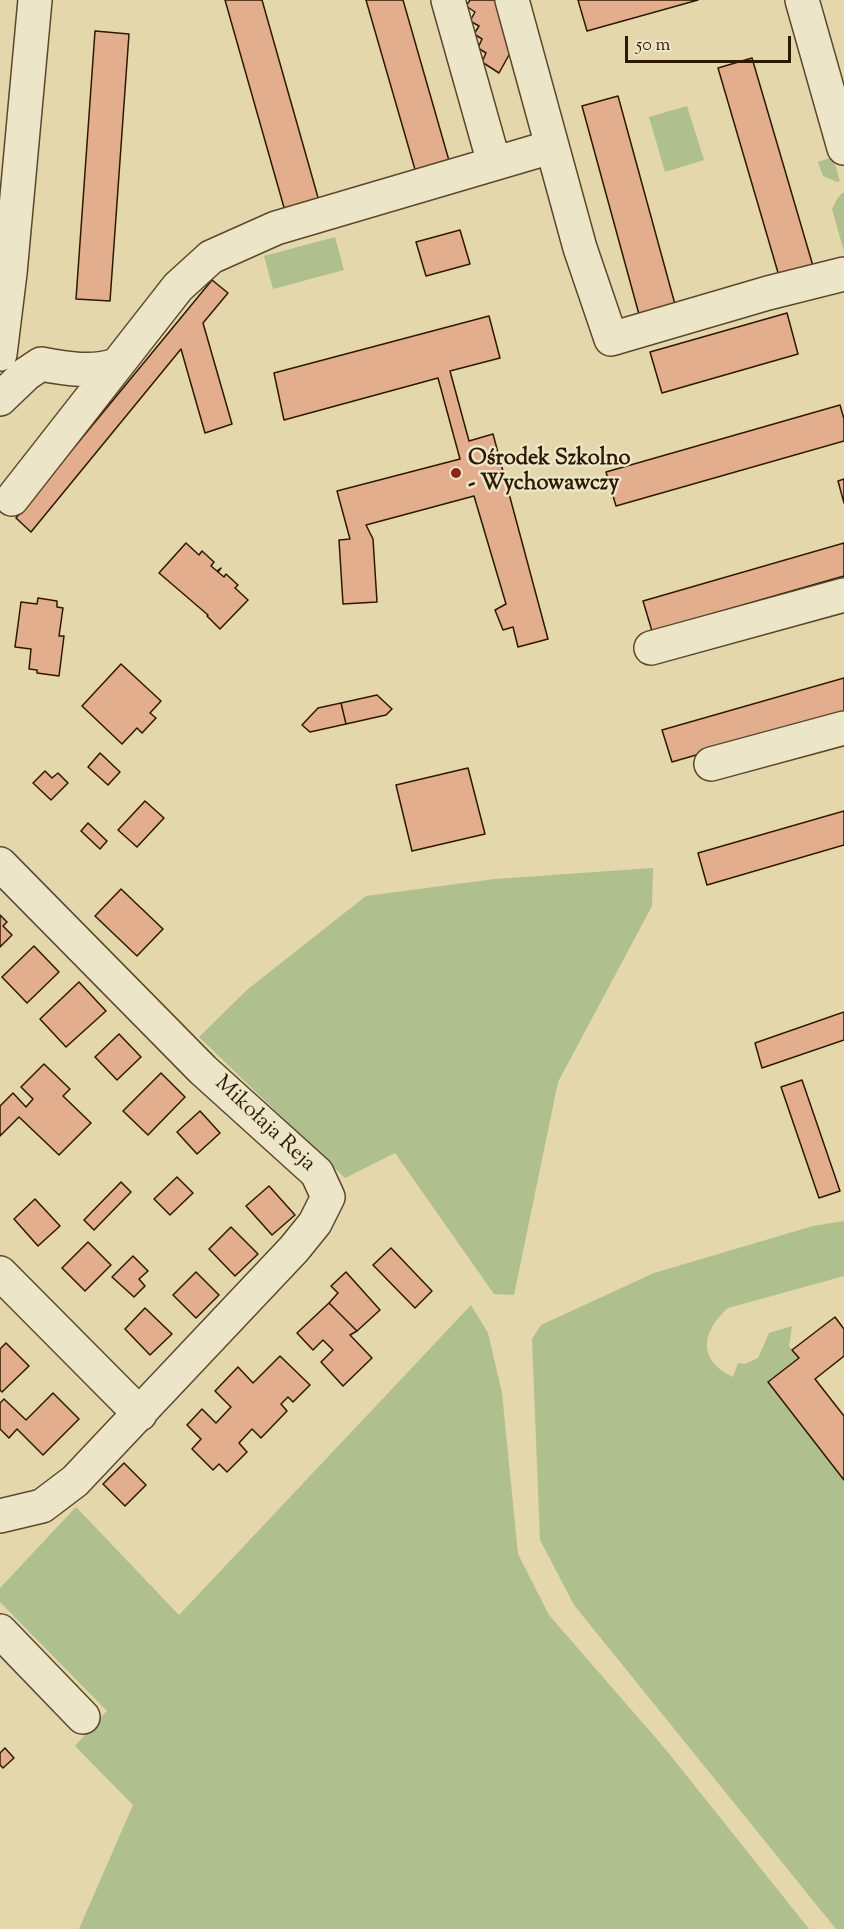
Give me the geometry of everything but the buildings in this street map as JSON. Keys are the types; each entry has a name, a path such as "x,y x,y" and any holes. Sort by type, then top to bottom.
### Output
{"street":[{"path":"0,354 10,273 35,0"},
{"path":"448,0 494,163"},
{"path":"512,0 580,248 611,339 768,293 844,274"},
{"path":"802,0 830,49 844,148"},
{"path":"12,499 178,287 211,257 276,228 551,147"},
{"path":"0,399 26,374 41,364 72,369 101,370 117,365"},
{"path":"651,648 844,595"},
{"path":"711,764 844,729"},
{"name":"Mikołaja Reja","path":"0,864 203,1070 317,1173 328,1197 315,1223 294,1249 75,1481 42,1506 0,1516"},
{"path":"0,1273 140,1414"},
{"path":"0,1631 83,1717"}],"green space":[{"path":"687,106 704,160 665,172 649,117"},
{"path":"833,157 840,181 837,182 823,176 818,162"},
{"path":"844,193 844,252 832,209"},
{"path":"335,237 344,270 273,289 264,256"},
{"path":"653,868 652,906 558,1082 514,1295 494,1294 395,1153 345,1178 199,1037 248,989 366,896 495,879"},
{"path":"844,1221 844,1276 728,1308 712,1327 707,1345 708,1354 713,1362 733,1377 738,1363 745,1364 758,1358 769,1333 792,1326 789,1346 799,1358 768,1382 844,1480 844,1929 836,1929 574,1605 540,1540 532,1339 541,1325 654,1273 813,1226"},
{"path":"471,1305 488,1333 502,1393 518,1554 549,1615 667,1751 809,1929 79,1929 133,1805 75,1746 107,1711 0,1602 0,1588 76,1507 179,1615"}],"place":[{"name":"Ośrodek Szkolno - Wychowawczy","path":"456,473"}]}
